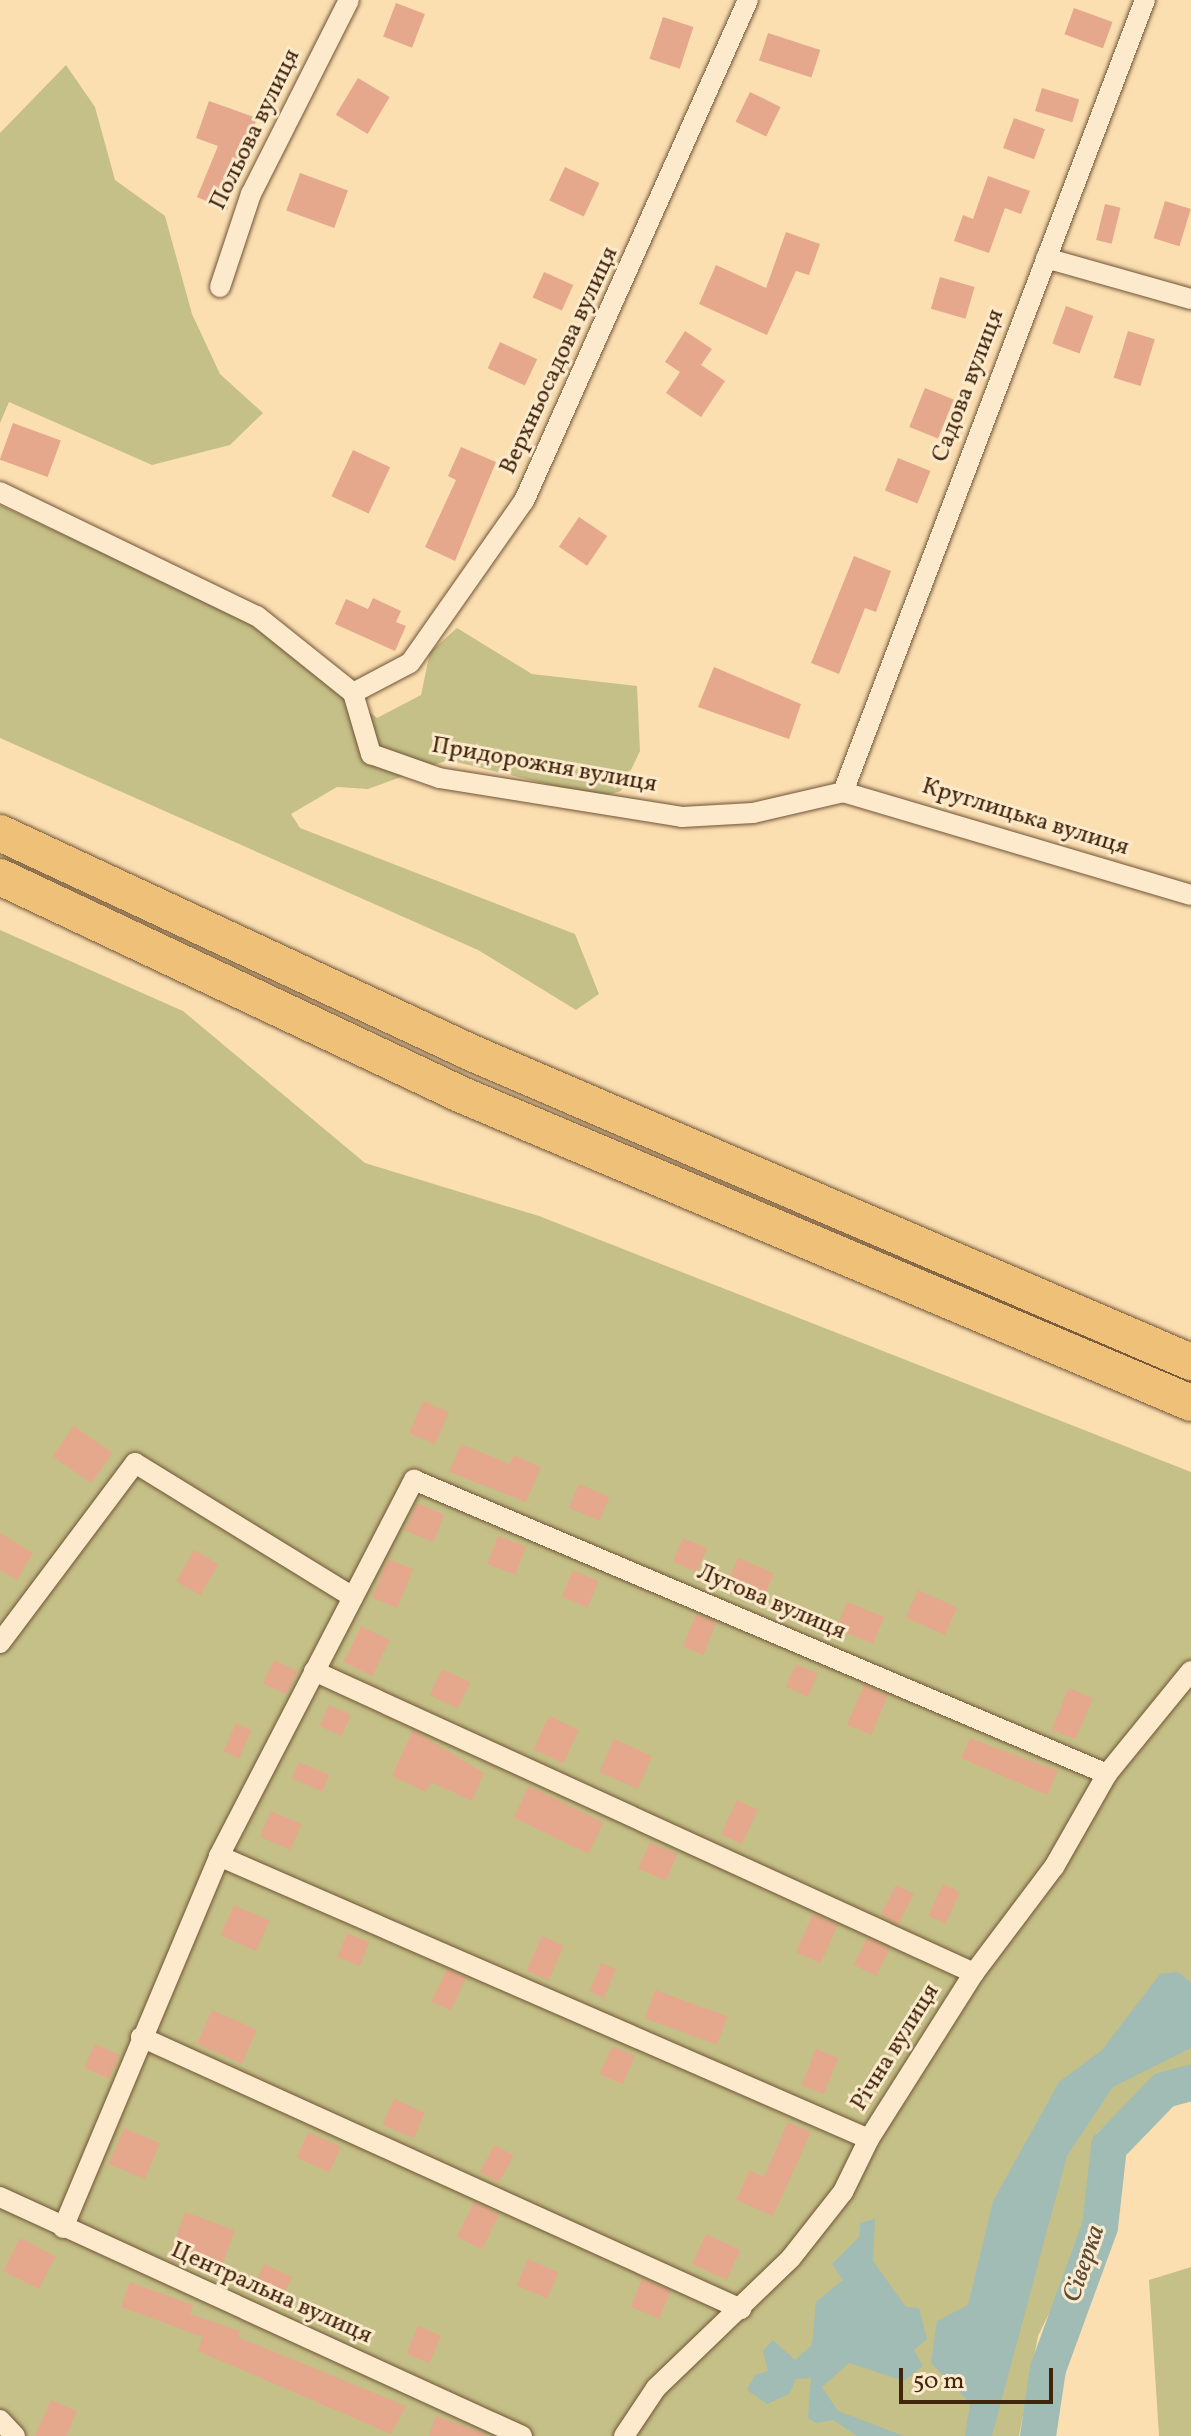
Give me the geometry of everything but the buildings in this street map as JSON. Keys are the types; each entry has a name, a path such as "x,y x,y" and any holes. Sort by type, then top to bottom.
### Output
{"highway":[{"path":"0,833 472,1053 1191,1362"},
{"path":"0,877 462,1095 1191,1403"}],"street":[{"name":"Польова вулиця","path":"220,287 251,194 349,0"},
{"name":"Верхньосадова вулиця","path":"353,693 410,663 524,501 748,0"},
{"name":"Садова вулиця","path":"843,792 1145,0"},
{"path":"1046,258 1191,299"},
{"path":"0,492 257,616 353,693"},
{"name":"Придорожня вулиця","path":"353,693 371,754 439,778 682,817 753,813 843,792"},
{"name":"Круглицька вулиця","path":"843,792 1191,895"},
{"path":"0,1643 135,1463 353,1597 219,1856 63,2228"},
{"name":"Лугова вулиця","path":"353,1597 414,1480 1107,1774"},
{"path":"314,1671 974,1973"},
{"name":"Річна вулиця","path":"624,2436 656,2388 741,2309 843,2192 869,2139 974,1973 1054,1867 1107,1774 1191,1671"},
{"path":"219,1856 869,2139"},
{"path":"141,2037 741,2309"},
{"name":"Центральна вулиця","path":"0,2197 522,2436"},
{"path":"0,2420 15,2436"}],"shaded area":[{"path":"66,65 95,107 115,180 165,216 192,314 220,374 263,413 230,445 152,465 9,402 0,423 0,133"},
{"path":"0,505 257,625 377,718 421,695 430,652 457,628 532,674 637,686 640,751 621,791 600,797 448,760 368,789 337,787 291,814 300,828 575,934 599,994 576,1010 478,950 0,738"},
{"path":"0,930 183,1011 365,1163 539,1216 1191,1472 1191,2071 1155,2081 1096,2134 1080,2251 1038,2336 1019,2436 0,2436"},
{"path":"1191,2267 1191,2436 1159,2436 1149,2280"}],"water":[{"path":"1178,1972 1191,1982 1191,2048 1113,2087 1067,2156 992,2436 965,2436 970,2403 931,2363 937,2321 968,2305 993,2201 1059,2082 1102,2050 1160,1974"},
{"path":"875,2219 873,2261 906,2307 919,2308 927,2339 914,2350 923,2366 904,2381 849,2363 822,2387 838,2411 904,2436 857,2436 833,2420 816,2423 808,2418 811,2378 796,2379 789,2394 767,2404 747,2390 755,2375 768,2371 763,2351 773,2340 795,2360 812,2345 816,2302 843,2280 832,2264 859,2237 860,2223"}],"waterway":[{"name":"Сіверка","path":"1038,2436 1048,2369 1100,2227 1109,2147 1164,2090 1191,2083"}]}
